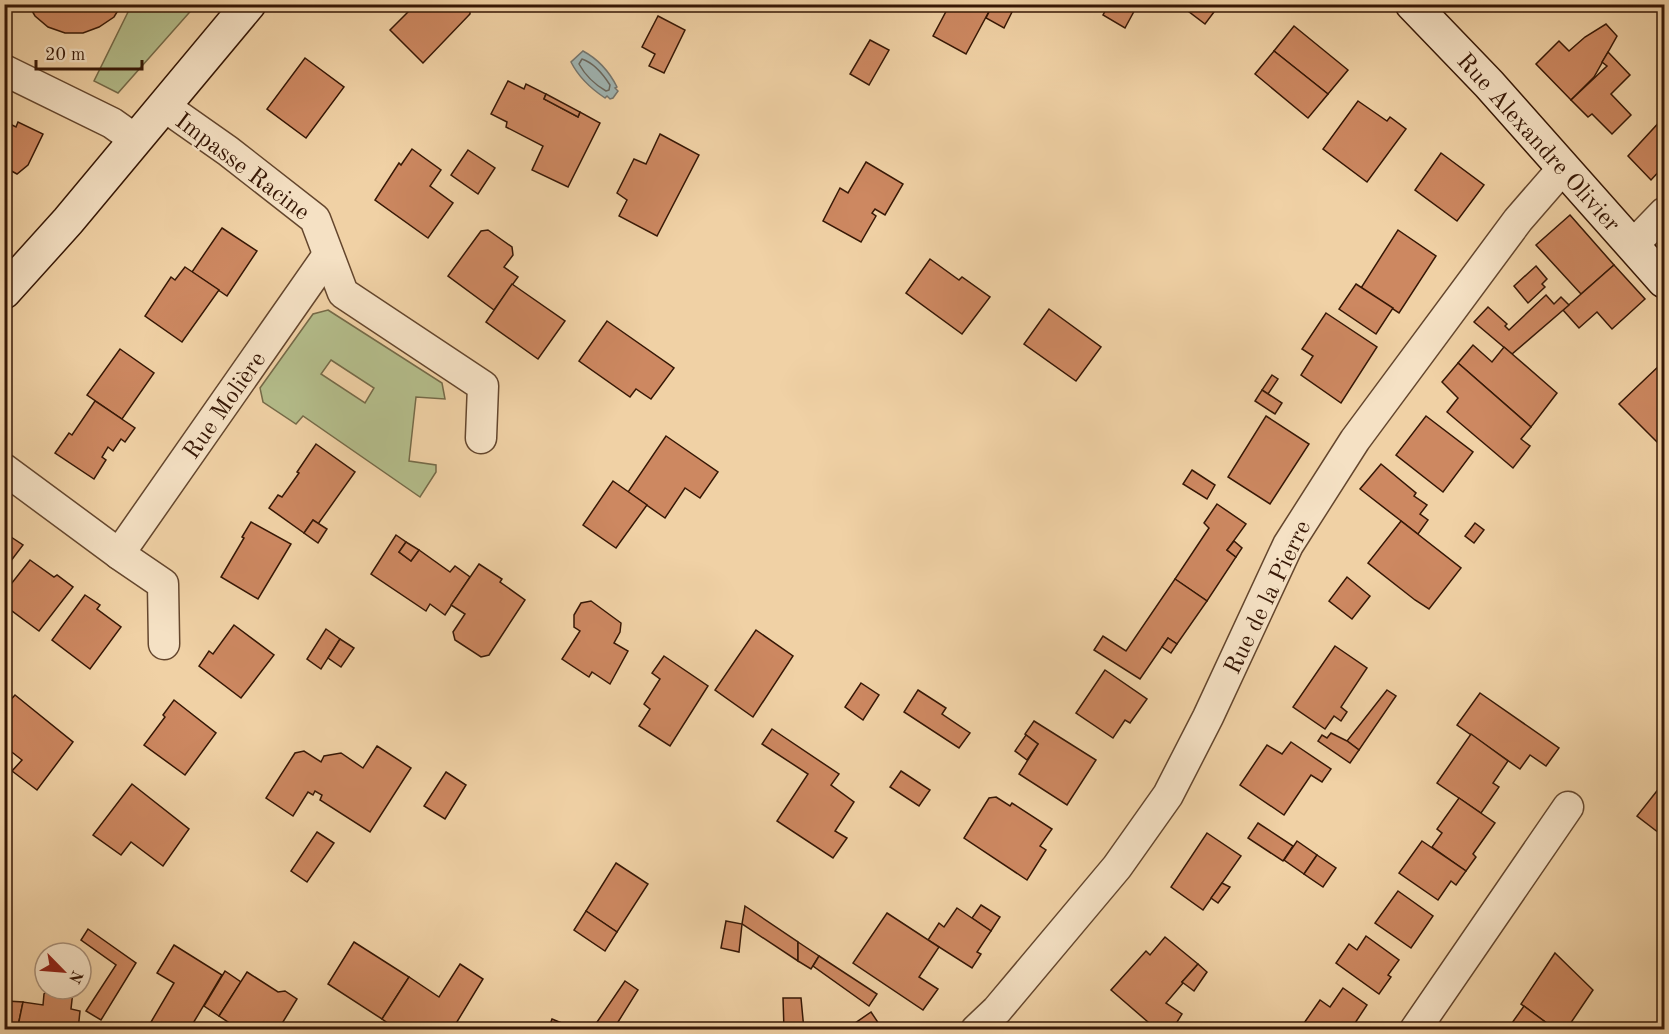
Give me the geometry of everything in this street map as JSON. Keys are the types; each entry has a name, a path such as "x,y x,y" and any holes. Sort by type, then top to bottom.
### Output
{"street":[{"path":"4,292 68,221 249,4"},
{"name":"Rue Alexandre Olivier","path":"1412,4 1489,84 1665,281"},
{"path":"4,70 112,123 136,140"},
{"name":"Impasse Racine","path":"164,106 228,151 315,219 343,293 483,386 481,438"},
{"name":"Rue de la Pierre","path":"975,1029 997,1010 1117,867 1168,795 1208,717 1288,544 1355,440 1518,220 1564,167"},
{"path":"1633,245 1665,213"},
{"name":"Rue Molière","path":"119,554 328,255"},
{"path":"4,470 163,584 164,644"},
{"path":"1415,1029 1568,807"}],"green space":[{"path":"132,4 196,5 118,93 94,81"},
{"path":"328,310 442,383 445,399 416,397 409,461 436,465 436,472 420,497 303,416 296,424 263,402 260,388 313,314","holes":["331,360 374,388 365,403 321,374"]}],"water":[{"path":"583,51 603,66 610,76 618,91 613,98 610,99 607,96 605,98 594,90 574,68 571,62"}],"building":[{"path":"28,4 122,4 114,17 99,27 83,33 65,33 48,27 35,16"},
{"path":"416,4 476,4 470,14 423,63 390,30"},
{"path":"950,4 993,4 966,54 933,36"},
{"path":"993,4 1016,4 1004,28 986,18"},
{"path":"1109,4 1138,4 1125,28 1103,15"},
{"path":"1193,4 1220,4 1205,24 1188,11"},
{"path":"658,16 685,30 664,73 649,66 655,54 642,47"},
{"path":"1606,24 1617,36 1594,77 1571,100 1536,64 1559,41 1569,51 1585,37"},
{"path":"1294,26 1348,70 1328,94 1274,51"},
{"path":"870,40 889,50 869,85 850,74"},
{"path":"1274,51 1328,94 1308,118 1255,74"},
{"path":"1608,52 1630,75 1611,94 1631,115 1612,134 1592,114 1588,117 1571,100 1607,66 1602,62"},
{"path":"305,58 344,87 306,138 267,109"},
{"path":"508,81 524,89 526,84 546,94 544,99 578,117 580,112 600,123 568,187 532,170 543,146 506,127 507,122 491,114"},
{"path":"546,94 580,112 578,117 544,99"},
{"path":"1358,101 1387,121 1390,117 1406,129 1367,182 1323,149"},
{"path":"1664,117 1664,166 1651,180 1628,156"},
{"path":"4,121 16,127 18,122 43,134 28,165 17,174 4,167"},
{"path":"660,134 699,155 657,236 619,216 627,200 617,193 634,159 646,164"},
{"path":"412,149 441,170 430,186 453,203 428,238 375,200 399,163 401,165"},
{"path":"468,150 495,168 478,194 451,175"},
{"path":"1441,153 1484,185 1457,221 1415,190"},
{"path":"866,162 903,184 885,215 875,209 872,213 876,216 861,242 823,221 840,188 848,193"},
{"path":"1570,215 1614,265 1581,294 1536,245"},
{"path":"222,228 257,251 227,296 192,272"},
{"path":"488,230 512,247 513,255 504,267 518,277 494,310 448,276 481,231"},
{"path":"1398,230 1436,256 1399,313 1361,288"},
{"path":"930,259 959,280 962,277 990,297 962,334 906,293"},
{"path":"1614,265 1645,299 1612,329 1597,312 1579,328 1563,310"},
{"path":"1536,266 1547,279 1542,284 1545,287 1528,303 1514,286"},
{"path":"185,267 219,290 182,342 145,316 171,277 175,280"},
{"path":"512,284 565,321 538,359 486,322"},
{"path":"1356,284 1393,308 1376,334 1339,309"},
{"path":"1546,295 1554,304 1561,297 1569,305 1512,354 1474,322 1488,307 1507,324 1505,326 1509,330"},
{"path":"1049,309 1101,347 1076,381 1024,344"},
{"path":"1326,313 1377,347 1341,403 1301,375 1313,356 1302,349"},
{"path":"607,321 674,368 651,399 636,389 630,397 579,361"},
{"path":"1473,345 1492,362 1504,347 1557,393 1531,427 1458,363"},
{"path":"120,349 154,373 122,419 87,395"},
{"path":"1458,363 1531,427 1521,439 1530,446 1513,468 1447,412 1458,398 1442,382"},
{"path":"1662,363 1664,365 1664,441 1660,445 1619,404"},
{"path":"1272,375 1278,379 1268,394 1262,390"},
{"path":"1262,390 1282,403 1275,414 1255,401"},
{"path":"95,401 135,428 125,442 121,439 113,451 108,447 102,457 106,460 94,479 55,453 69,433 72,435"},
{"path":"1266,416 1309,444 1270,504 1228,477"},
{"path":"1426,416 1473,452 1443,492 1396,455"},
{"path":"666,436 718,472 700,498 685,488 665,518 628,492"},
{"path":"316,444 355,472 318,524 313,520 304,533 269,508 278,495 282,497"},
{"path":"1381,464 1416,493 1414,496 1427,505 1420,514 1428,520 1418,534 1360,489"},
{"path":"1192,470 1215,485 1207,499 1183,484"},
{"path":"613,481 647,505 616,548 583,525"},
{"path":"1217,504 1246,524 1227,550 1236,557 1207,601 1175,579 1209,528 1204,523"},
{"path":"313,520 327,529 318,543 304,533"},
{"path":"1401,521 1461,568 1429,609 1368,563"},
{"path":"251,522 291,544 258,599 221,577"},
{"path":"1475,523 1484,530 1474,543 1465,536"},
{"path":"8,535 23,545 4,570 4,536"},
{"path":"396,535 406,542 399,552 411,561 419,550 450,572 455,566 470,577 445,615 430,604 426,611 371,574"},
{"path":"1234,541 1242,548 1236,557 1227,550"},
{"path":"406,542 419,550 411,561 399,552"},
{"path":"30,560 73,587 39,631 4,605 4,593"},
{"path":"479,564 502,579 500,582 525,600 489,655 481,657 455,640 453,632 465,614 451,605"},
{"path":"1347,577 1370,596 1352,619 1329,601"},
{"path":"1175,579 1207,601 1177,644 1168,638 1140,679 1094,650 1103,636 1126,651"},
{"path":"85,595 100,605 97,609 121,627 90,669 52,640"},
{"path":"591,601 621,623 620,632 614,643 628,651 610,684 592,672 589,677 562,659 580,631 574,627 574,615 581,603"},
{"path":"234,625 274,655 241,698 199,666 209,651 213,654"},
{"path":"326,629 340,639 321,669 307,659"},
{"path":"756,630 793,656 753,717 715,690"},
{"path":"1168,638 1177,644 1171,653 1162,647"},
{"path":"340,639 354,648 341,667 328,658"},
{"path":"1335,646 1367,668 1341,707 1347,712 1341,721 1334,716 1325,729 1293,707"},
{"path":"664,656 708,686 670,746 639,726 650,709 644,704 660,679 652,673"},
{"path":"1105,670 1147,699 1130,723 1125,720 1113,738 1076,713"},
{"path":"861,683 879,695 863,720 845,707"},
{"path":"918,690 946,708 942,714 970,733 959,748 904,712"},
{"path":"1387,690 1396,696 1359,750 1347,741"},
{"path":"1480,693 1559,748 1546,766 1530,755 1520,769 1457,725"},
{"path":"15,695 73,742 37,790 12,771 22,760 4,746 4,707"},
{"path":"174,700 216,733 185,775 144,745 165,717 163,715"},
{"path":"1034,721 1096,760 1067,805 1019,774 1038,744 1025,734"},
{"path":"772,729 839,774 831,785 854,802 835,831 847,838 833,858 777,821 808,774 762,744"},
{"path":"1331,733 1359,750 1350,763 1318,741 1322,735 1327,738"},
{"path":"1471,734 1508,761 1493,783 1499,787 1481,813 1437,783"},
{"path":"1026,735 1038,744 1027,760 1015,751"},
{"path":"1291,742 1331,769 1322,782 1311,775 1284,815 1240,785 1267,745 1282,754"},
{"path":"377,746 411,768 370,832 320,800 322,795 315,791 313,795 308,792 293,816 266,798 295,753 304,751 321,762 324,756 341,753 363,768"},
{"path":"901,771 930,790 919,806 890,787"},
{"path":"446,772 466,785 445,819 424,806"},
{"path":"1664,782 1664,826 1659,833 1637,816"},
{"path":"132,784 189,829 163,866 131,842 121,855 93,835"},
{"path":"996,797 1010,806 1012,803 1052,829 1040,846 1046,850 1027,880 964,838 989,798"},
{"path":"1459,798 1495,823 1473,854 1476,857 1466,871 1432,847 1442,833 1437,829"},
{"path":"1258,823 1293,846 1283,861 1248,838"},
{"path":"317,832 334,843 307,882 291,871"},
{"path":"1207,833 1241,856 1203,910 1171,887"},
{"path":"1297,841 1317,855 1304,874 1284,860"},
{"path":"1422,841 1466,871 1456,885 1451,881 1438,900 1399,873"},
{"path":"1317,855 1336,868 1323,887 1304,874"},
{"path":"616,863 648,884 617,932 586,911"},
{"path":"1222,883 1230,887 1218,903 1211,898"},
{"path":"1398,891 1433,916 1411,948 1375,923"},
{"path":"981,905 1000,917 991,931 972,918"},
{"path":"745,906 798,942 798,961 742,924"},
{"path":"957,908 991,931 977,952 981,954 972,968 928,940 939,923 944,927"},
{"path":"586,911 617,932 605,951 574,930"},
{"path":"887,913 939,947 919,977 938,989 923,1010 853,963"},
{"path":"726,921 742,924 739,952 721,948"},
{"path":"88,929 136,963 101,1020 86,1011 116,965 93,949 93,941 81,940"},
{"path":"1366,936 1399,960 1388,975 1391,977 1379,994 1336,963 1349,944 1357,950"},
{"path":"1165,937 1198,964 1166,1003 1182,1014 1172,1030 1142,1030 1148,1022 1111,990 1146,951 1150,955"},
{"path":"354,942 409,977 382,1019 328,984"},
{"path":"798,942 819,956 811,969 798,961"},
{"path":"174,945 222,975 189,1030 164,1030 151,1022 174,983 157,973"},
{"path":"1555,953 1593,990 1566,1030 1556,1030 1521,1004"},
{"path":"819,956 877,994 869,1006 813,966"},
{"path":"460,964 483,979 452,1030 398,1030 382,1019 409,977 439,997"},
{"path":"1198,964 1207,972 1194,991 1182,982"},
{"path":"225,971 241,982 219,1016 204,1006"},
{"path":"247,972 278,992 285,991 297,999 278,1030 252,1030 245,1024 240,1030 219,1016"},
{"path":"625,981 638,990 613,1030 595,1030 593,1028"},
{"path":"4,985 9,986 7,1001 23,1002 18,1026 24,1027 23,1030 4,1030"},
{"path":"1343,988 1367,1005 1355,1023 1357,1025 1354,1030 1306,1030 1302,1026 1320,1000 1330,1007"},
{"path":"783,998 801,998 804,1030 784,1030"},
{"path":"43,1001 72,1001 71,1009 80,1011 78,1030 23,1030 24,1027 18,1026 23,1002 43,1005"},
{"path":"1524,1006 1556,1030 1507,1030"},
{"path":"871,1012 883,1030 845,1030"},
{"path":"552,1019 564,1024 562,1030 548,1030"}]}
